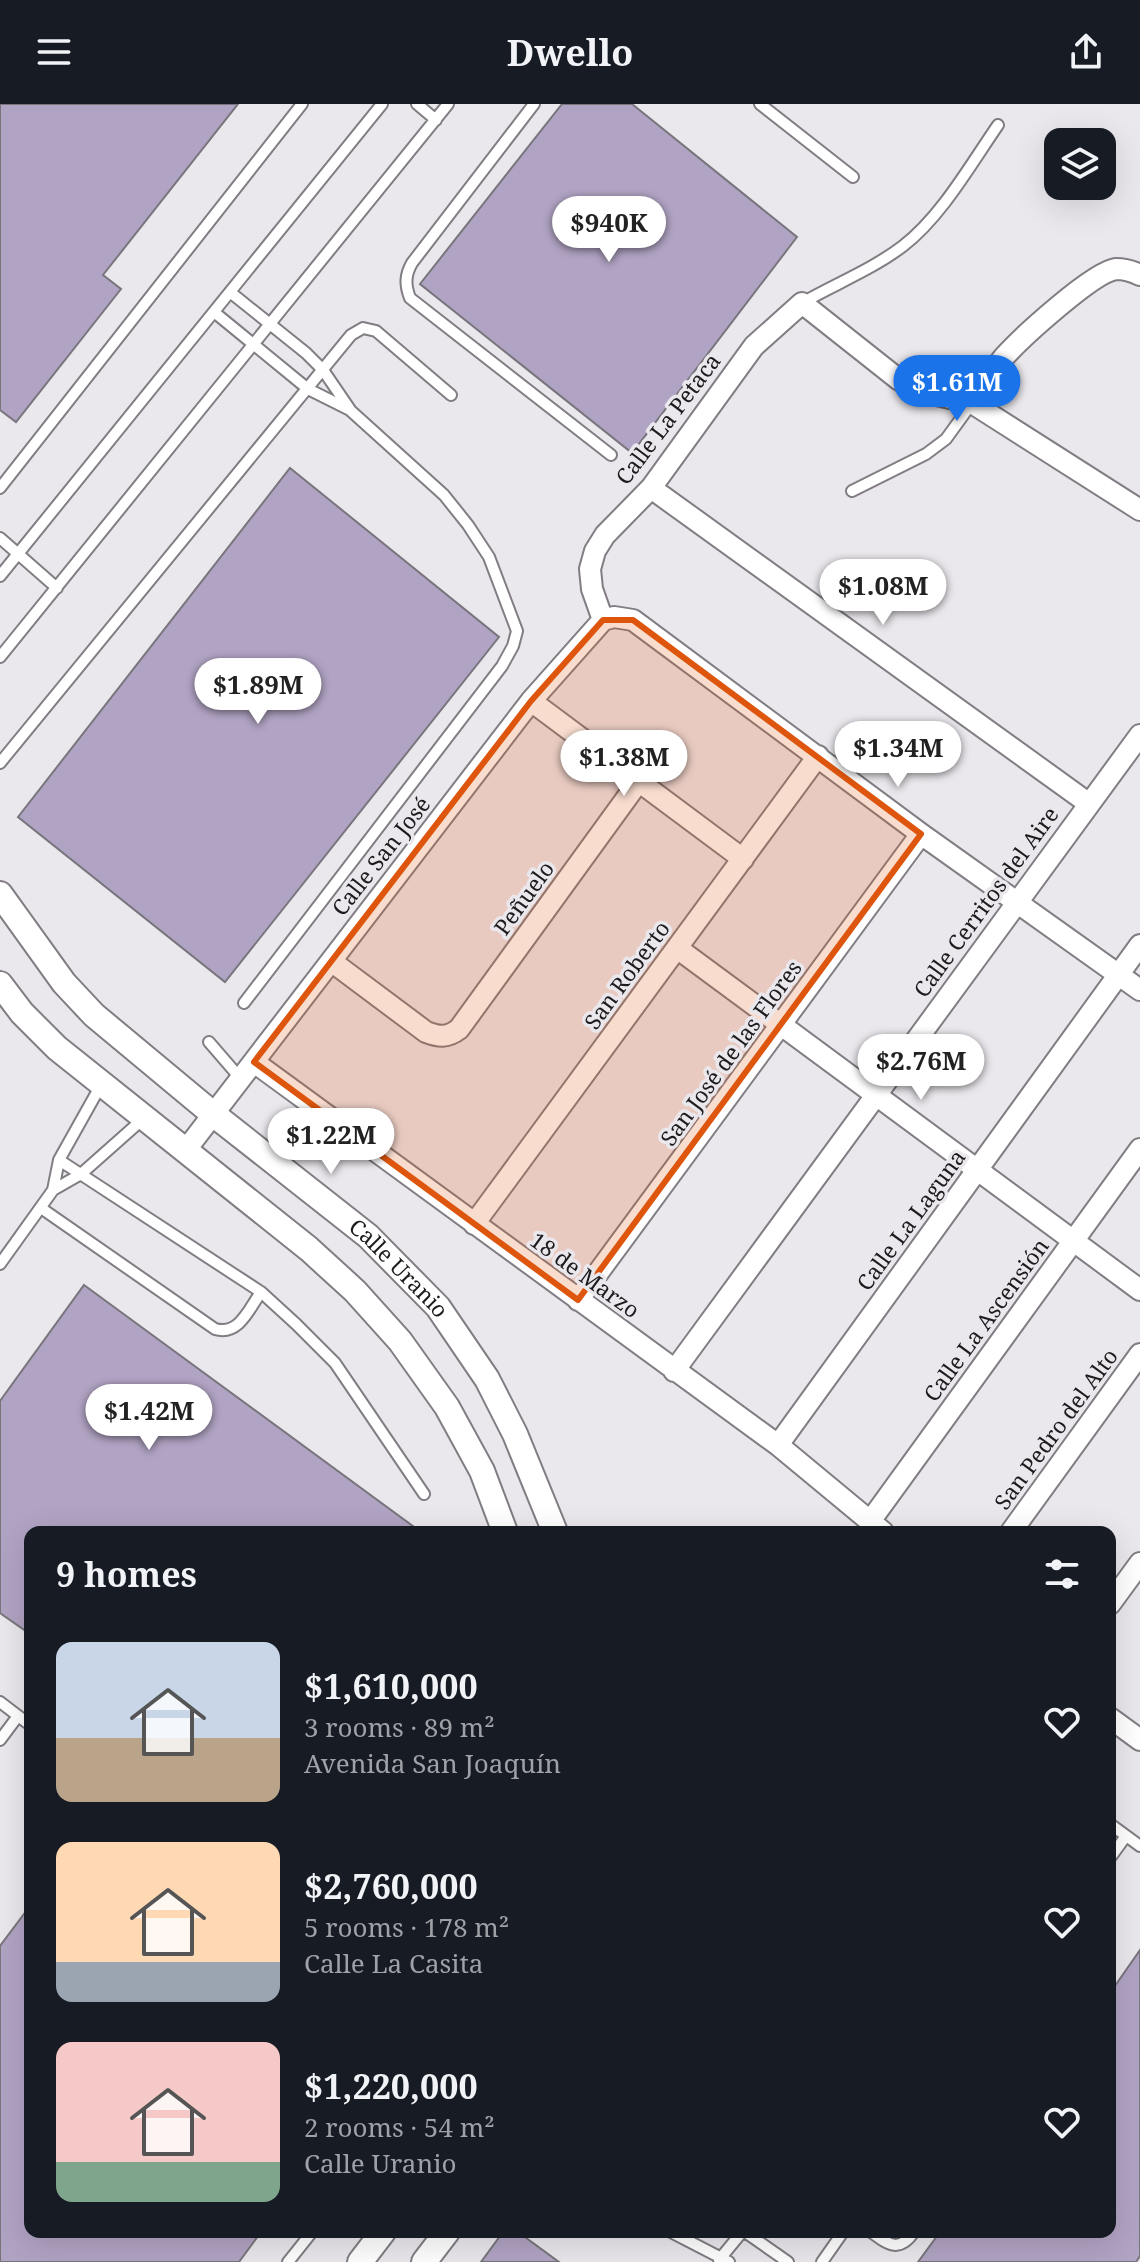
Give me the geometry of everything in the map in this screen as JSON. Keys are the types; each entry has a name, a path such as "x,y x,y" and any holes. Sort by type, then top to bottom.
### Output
{"street":[{"path":"972,403 1006,355 1101,274 1115,269 1140,275"},
{"path":"802,303 898,379 919,391 972,403 1140,510"},
{"name":"Calle La Petaca","path":"603,620 590,569 595,551 605,535 651,488 754,346 802,303"},
{"path":"651,488 1088,803"},
{"path":"603,620 614,617 633,620 921,834 1140,990"},
{"name":"Calle San José","path":"185,1151 531,701 603,620"},
{"path":"531,701 743,859"},
{"name":"Calle Cerritos del Aire","path":"674,1371 1140,735"},
{"name":"San Roberto","path":"474,1224 818,756"},
{"name":"Peñuelo","path":"331,961 426,1032 443,1037 459,1029 639,781"},
{"name":"San José de las Flores","path":"578,1300 921,834"},
{"name":"Calle Uranio","path":"0,894 64,983 94,1015 368,1236 438,1307 487,1379 515,1434 553,1526"},
{"name":"Calle La Laguna","path":"778,1445 1140,945"},
{"path":"677,948 1140,1290"},
{"name":"Calle Uranio","path":"0,984 22,1013 57,1048 309,1249 355,1291 400,1341 447,1407 482,1471 503,1526"},
{"name":"18 de Marzo","path":"254,1062 778,1445 877,1526"},
{"name":"Calle La Ascensión","path":"877,1526 1140,1149"},
{"name":"San Pedro del Alto","path":"1015,1526 1140,1354"},
{"path":"1116,1596 1140,1563"},
{"path":"1116,1722 1140,1740"},
{"path":"360,2262 378,2238"},
{"path":"424,2262 442,2238"}],"lane":[{"path":"0,488 302,104"},
{"path":"0,576 382,104"},
{"path":"417,104 436,120"},
{"path":"0,657 448,104"},
{"path":"534,104 412,263 407,271 407,288 410,298 611,455"},
{"path":"760,104 853,177"},
{"path":"802,303 890,255 916,234 962,178 998,125"},
{"path":"230,292 306,353 323,370 351,411 444,495 489,557 517,631 502,666 244,1003"},
{"path":"214,312 308,389 351,411"},
{"path":"0,763 357,330 376,331 451,395"},
{"path":"852,491 926,454 946,439 972,403"},
{"path":"0,538 57,588"},
{"path":"209,1042 241,1079"},
{"path":"0,1264 53,1190 59,1160 101,1085"},
{"path":"53,1190 81,1174 143,1119"},
{"path":"59,1160 261,1292 335,1363 424,1494"},
{"path":"41,1208 215,1329 224,1331 236,1327 261,1292"},
{"path":"0,1702 24,1720"},
{"path":"0,1740 18,1716"},
{"path":"1116,1828 1140,1846"},
{"path":"1116,1850 1126,1836"},
{"path":"288,2262 307,2238"},
{"path":"682,2238 723,2260 739,2238"},
{"path":"752,2238 788,2262"},
{"path":"822,2262 839,2238"},
{"path":"880,2238 899,2246 910,2238"}],"highlighted area":[{"path":"603,620 633,620 921,834 578,1300 254,1062 531,701"}],"building":[{"path":"0,104 238,104 103,275 121,289 16,422 0,410"},
{"path":"562,104 632,104 797,237 632,453 420,284"},
{"path":"290,468 499,637 225,982 18,817"},
{"path":"84,1285 413,1526 24,1526 24,1630 0,1613 0,1401"},
{"path":"24,1914 24,2238 257,2238 239,2262 0,2262 0,1946"},
{"path":"1140,1950 1140,2256 1136,2262 918,2262 936,2238 1116,2238 1116,1984"},
{"path":"499,2238 526,2238 559,2262 481,2262"}]}
